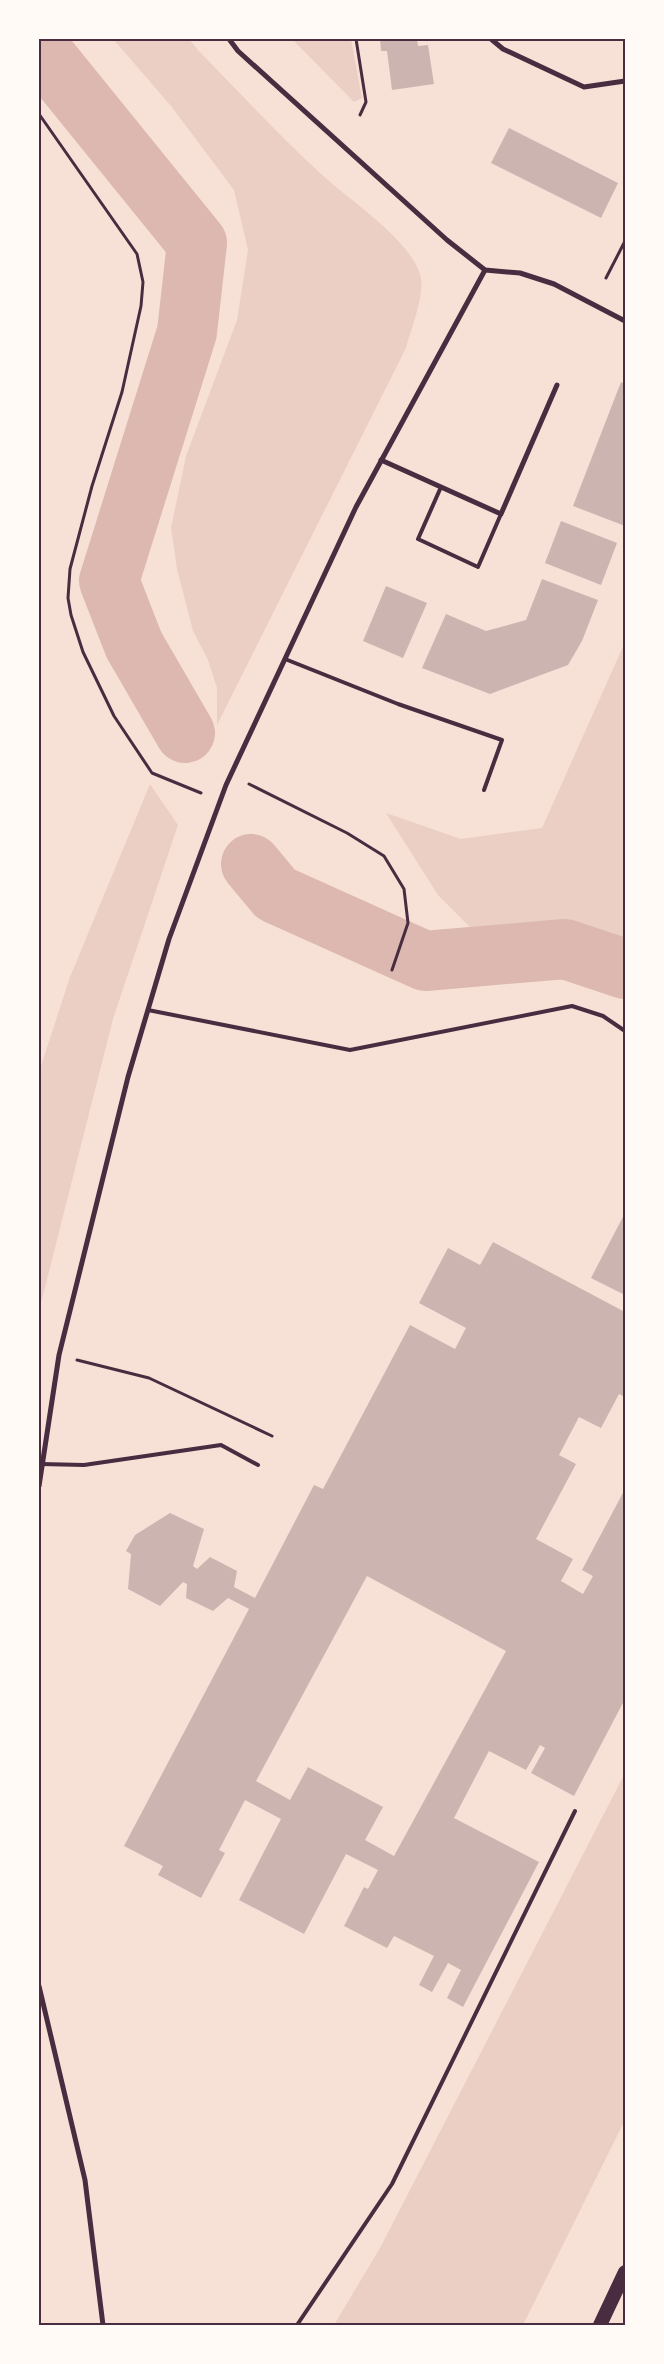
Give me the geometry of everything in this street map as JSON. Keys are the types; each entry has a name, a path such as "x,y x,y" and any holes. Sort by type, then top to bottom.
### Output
{"highway":[{"path":"600,2325 625,2272"}],"street":[{"path":"229,39 238,51 345,149 446,240 485,270 520,273 554,284 625,321"},
{"path":"491,39 503,49 584,88 625,81"},
{"path":"39,1486 59,1355 128,1077 169,939 230,775 356,507 485,270"},
{"path":"381,460 501,514 557,385"},
{"path":"39,1986 85,2180 103,2325"}],"lane":[{"path":"441,488 418,539 478,567 501,514"},
{"path":"285,659 398,704 502,740 484,790"},
{"path":"148,1010 350,1050 572,1006 603,1016 625,1031"},
{"path":"41,1464 84,1465 221,1445 258,1465"},
{"path":"297,2325 392,2184 575,1811"}],"path":[{"path":"356,39 366,102 360,115"},
{"path":"39,114 137,254 143,282 141,306 122,392 92,486 70,570 68,598 71,615 83,652 114,716 152,773 220,800"},
{"path":"606,278 625,241"},
{"path":"230,775 347,833 384,856 404,888 408,923 392,970"},
{"path":"59,1355 148,1378 272,1436"}],"shaded area":[{"path":"113,39 189,39 303,157 331,183 376,219 403,246 420,274 420,301 406,348 217,725 217,688 208,660 193,631 177,569 171,528 186,456 237,320 248,250 234,190 171,106"},
{"path":"292,39 351,39 362,98 354,102"},
{"path":"625,642 625,940 589,930 571,928 477,934 438,895 386,813 461,839 542,828"},
{"path":"150,784 178,825 113,1019 39,1311 39,1072 70,977"},
{"path":"625,1773 625,2120 523,2325 334,2325 380,2248"}],"building":[{"path":"380,39 417,39 418,46 428,45 434,84 392,90 387,51 381,51"},
{"path":"509,128 618,183 601,218 491,163"},
{"path":"621,382 625,384 625,526 573,506"},
{"path":"561,521 617,543 601,585 545,563"},
{"path":"542,579 598,600 582,641 568,665 490,694 422,668 446,614 486,631 526,620"},
{"path":"386,586 427,603 403,658 363,641"},
{"path":"625,1213 625,1295 591,1278"},
{"path":"493,1242 625,1312 625,1397 619,1394 601,1428 579,1417 559,1455 576,1464 536,1539 573,1559 561,1581 583,1594 593,1576 582,1570 625,1489 625,1699 574,1796 531,1773 545,1748 540,1745 526,1770 489,1751 454,1818 539,1862 463,2007 447,1998 461,1970 448,1963 432,1992 419,1985 434,1956 394,1936 387,1948 344,1926 364,1887 368,1889 378,1870 346,1854 304,1934 239,1900 281,1819 245,1800 219,1850 225,1853 201,1898 158,1875 163,1866 124,1846 249,1609 228,1598 213,1611 186,1598 187,1584 183,1582 160,1606 128,1589 131,1554 126,1551 135,1535 170,1513 204,1529 193,1566 197,1569 210,1557 237,1571 234,1587 255,1598 314,1485 323,1489 410,1325 455,1349 466,1328 419,1303 448,1248 480,1265","holes":["367,1576 506,1651 394,1856 365,1840 383,1807 308,1767 290,1800 256,1781"]}],"waterway":[{"path":"39,48 197,243 187,332 109,581 134,645 185,733"},
{"path":"251,864 276,894 425,961 565,949 625,969"}]}
